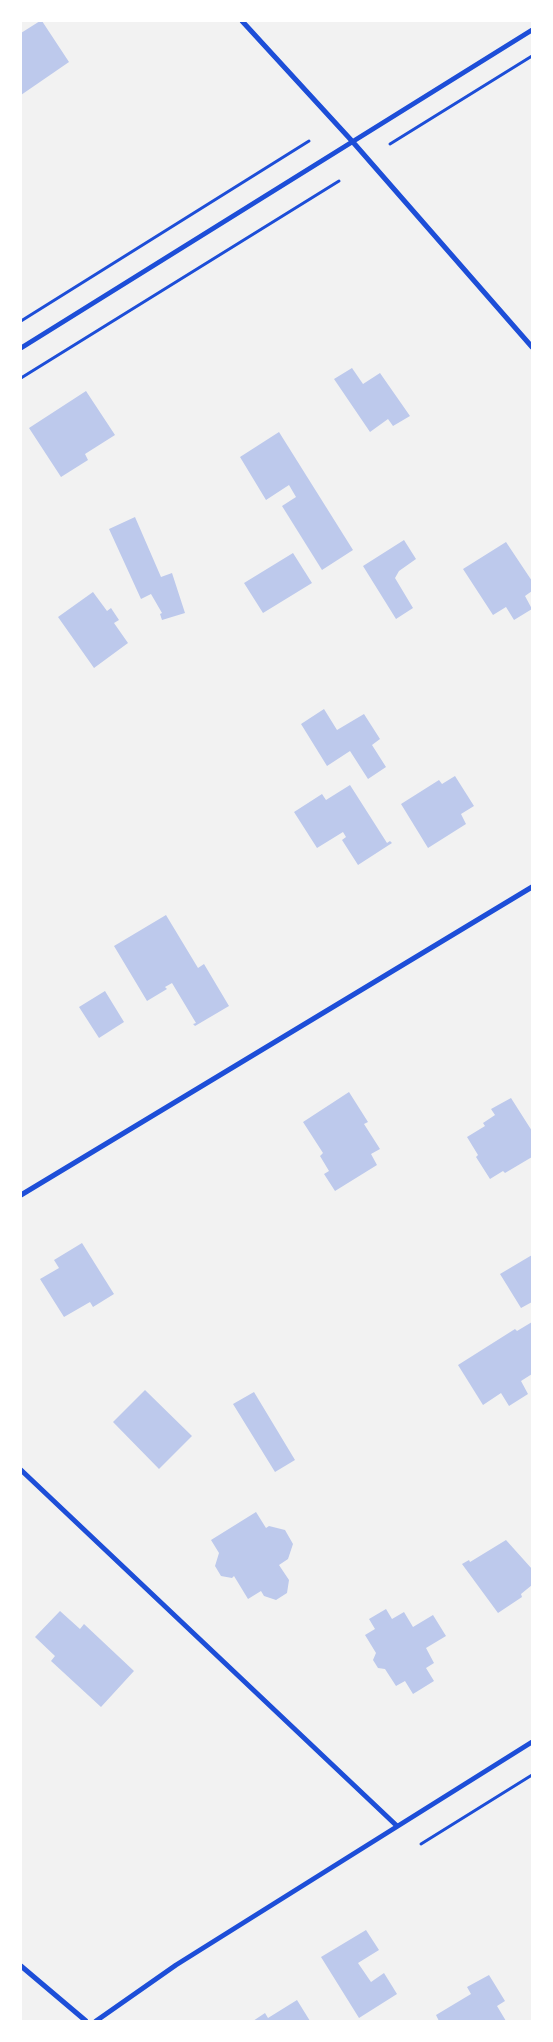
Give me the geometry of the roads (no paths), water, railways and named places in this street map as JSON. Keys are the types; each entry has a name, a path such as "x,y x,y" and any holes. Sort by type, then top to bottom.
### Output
{"street":[{"path":"242,21 352,141 532,347"},
{"path":"21,348 532,30"},
{"path":"21,1195 532,886"},
{"path":"21,1470 397,1826"},
{"path":"96,2021 176,1965 532,1742"},
{"path":"21,1966 86,2021"}]}
